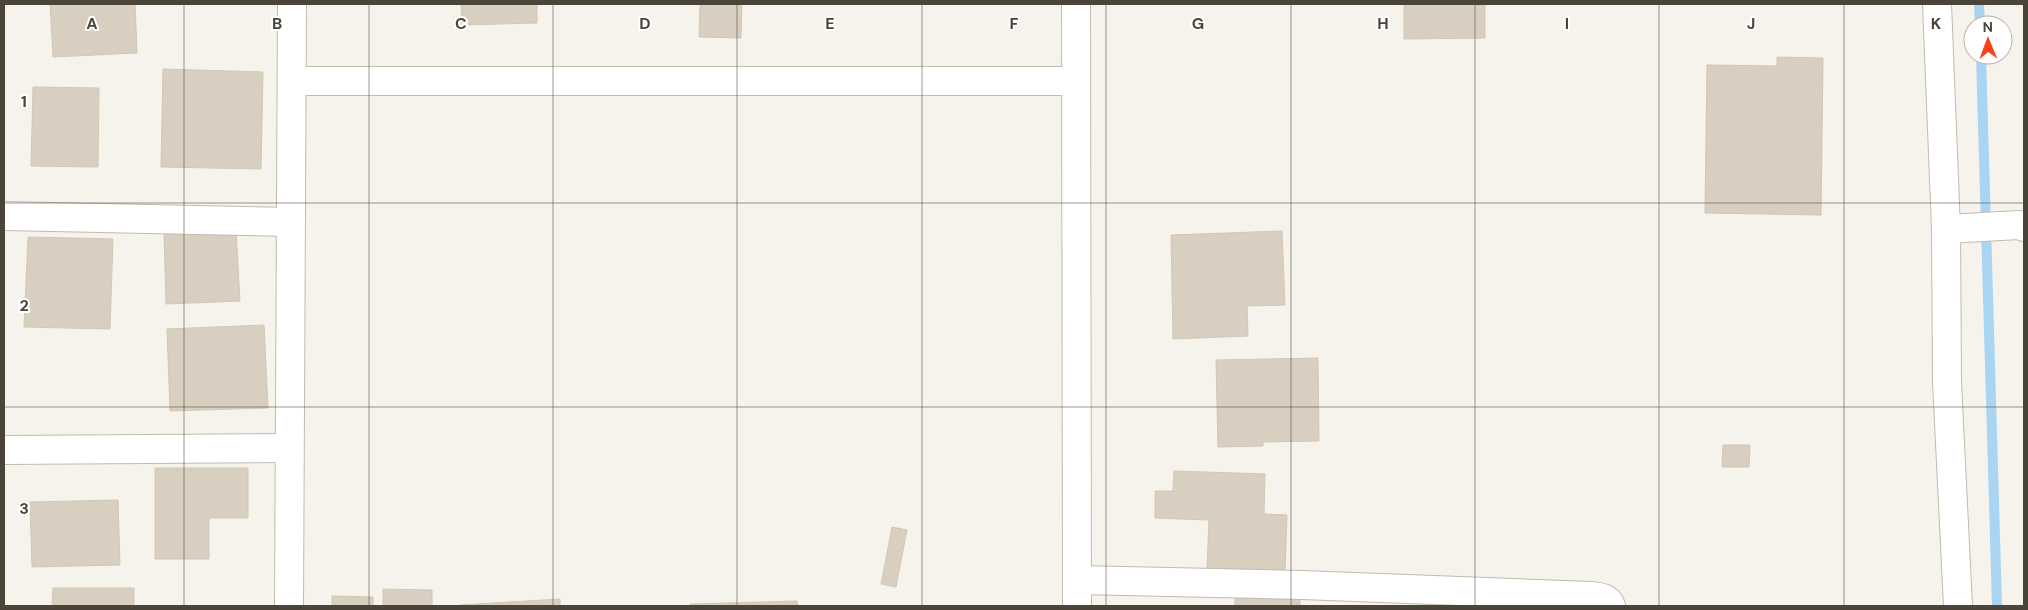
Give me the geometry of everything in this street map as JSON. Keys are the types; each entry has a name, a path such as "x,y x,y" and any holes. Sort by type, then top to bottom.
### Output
{"street":[{"path":"288,606 292,4"},
{"path":"1076,4 1077,593 1302,585 1591,596 1604,597 1611,606"},
{"path":"1937,4 1946,229 1947,382 1958,606"},
{"path":"292,82 1076,81"},
{"path":"4,216 291,222"},
{"path":"1946,229 2019,225 2024,228"},
{"path":"4,450 289,448"}],"building":[{"path":"50,4 135,4 137,53 53,57"},
{"path":"461,4 537,4 537,23 462,25"},
{"path":"700,4 742,4 741,38 699,37"},
{"path":"1404,4 1485,4 1485,38 1404,39"},
{"path":"1777,57 1823,58 1821,215 1705,213 1707,65 1777,66"},
{"path":"163,69 263,72 261,169 161,167"},
{"path":"33,87 99,88 98,167 31,166"},
{"path":"236,231 240,301 166,304 164,234"},
{"path":"1282,231 1285,305 1247,306 1248,336 1173,339 1171,235"},
{"path":"28,237 113,239 110,329 24,327"},
{"path":"264,325 268,408 170,411 167,329"},
{"path":"1318,358 1319,441 1263,442 1263,446 1218,447 1216,360"},
{"path":"1723,445 1750,445 1749,467 1722,467"},
{"path":"155,468 248,468 248,518 209,518 209,559 155,559"},
{"path":"1174,471 1265,474 1264,514 1287,515 1285,572 1207,569 1209,520 1155,518 1155,491 1173,491"},
{"path":"118,500 120,565 32,567 30,502"},
{"path":"892,527 907,530 896,587 881,584"},
{"path":"53,588 134,588 134,606 52,606"},
{"path":"383,589 432,590 432,606 383,606"},
{"path":"1235,591 1300,593 1300,606 1235,606"},
{"path":"332,596 373,597 373,606 332,606"},
{"path":"560,599 560,606 460,606 460,605"},
{"path":"797,601 798,606 690,606 690,604"}],"waterway":[{"path":"1979,4 1980,15"},
{"path":"1981,65 1997,606"}]}
